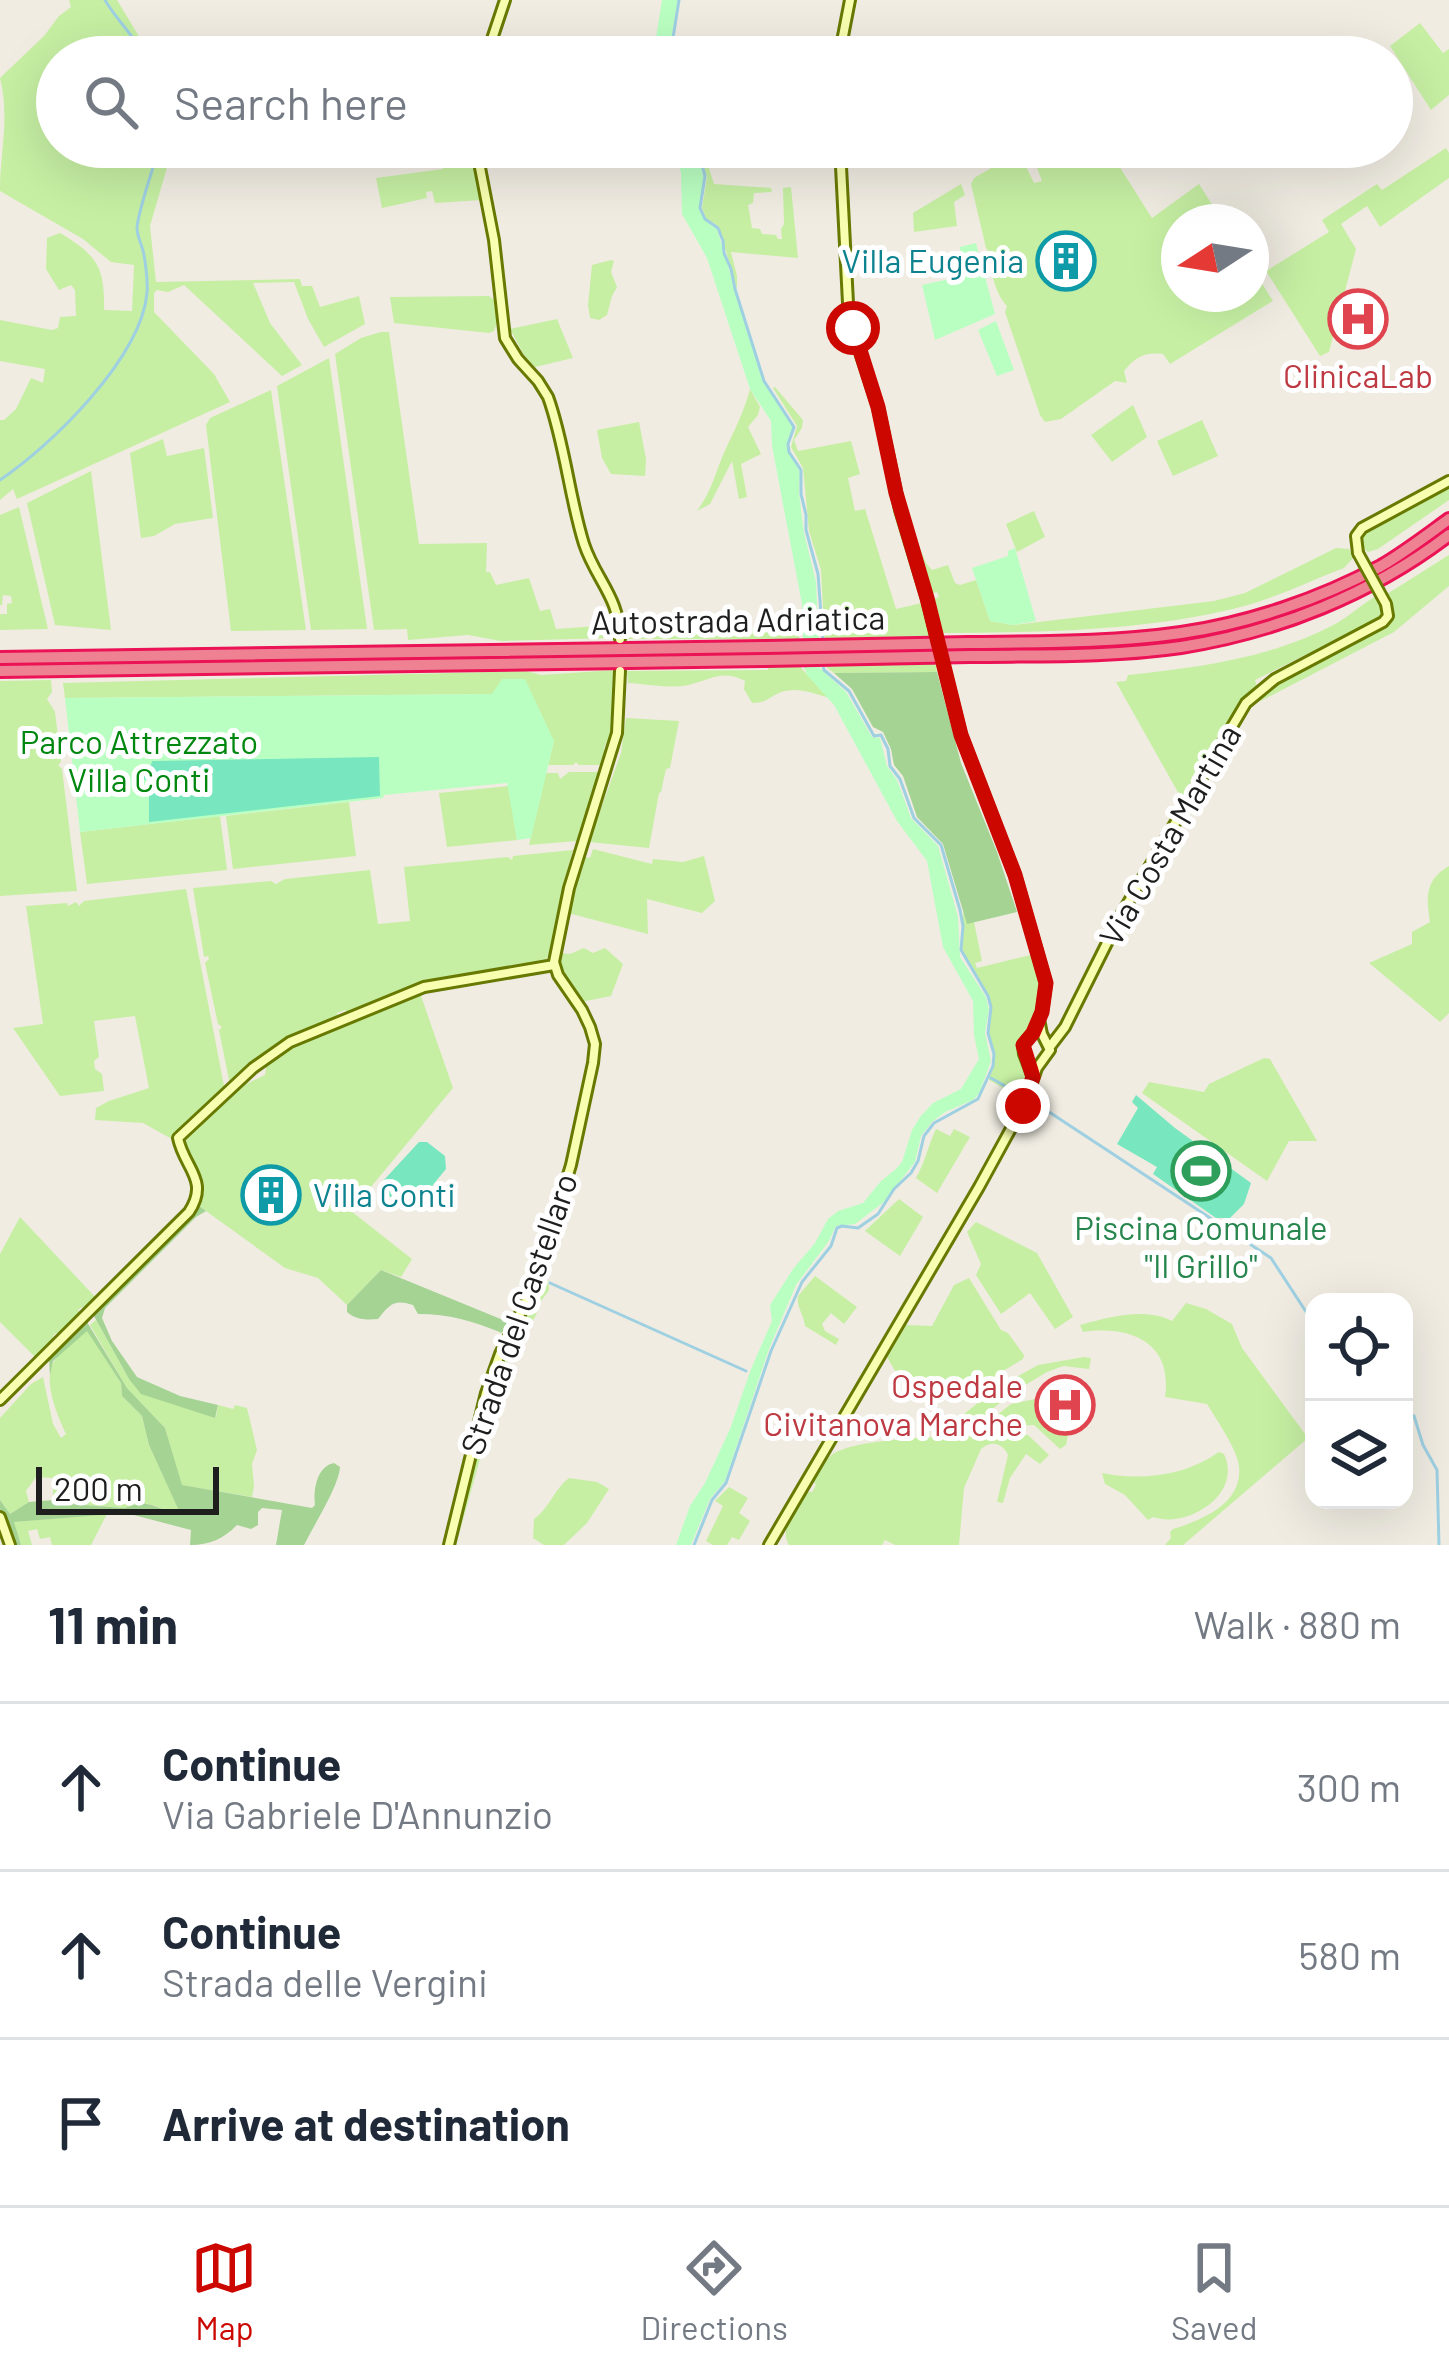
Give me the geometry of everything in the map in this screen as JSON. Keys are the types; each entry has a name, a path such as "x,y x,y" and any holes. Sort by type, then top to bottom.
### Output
{"highway":[{"name":"Autostrada Adriatica","path":"969,650 1175,634 1229,623 1354,580 1449,519"},
{"name":"Autostrada Adriatica","path":"0,671 969,650 1115,653 1232,637 1319,609 1398,571 1449,535"},
{"name":"Autostrada Adriatica","path":"0,658 766,654"}],"main road":[{"path":"493,36 505,0"},
{"path":"842,36 850,0"},
{"path":"480,168 505,338 548,398 582,536 614,602 620,639"},
{"path":"841,168 849,311 961,735 1015,875 1040,959 1046,994 1023,1045 1033,1077"},
{"name":"Via Costa Martina","path":"1046,1041 1059,1036 1122,914 1243,706 1281,676 1388,616 1358,553 1355,540 1362,528 1449,481"},
{"path":"0,1400 189,1212 199,1190 178,1138 253,1068 290,1042 424,987 555,965 569,888 617,733 620,671"},
{"name":"Strada del Castellaro","path":"449,1545 486,1393 534,1286 571,1166 593,1063 590,1027 555,965"},
{"path":"769,1545 1026,1100 1033,1077 1048,1054 1039,1017"},
{"path":"1030,1037 1046,1041"},
{"path":"1027,1058 1042,1061"},
{"path":"0,1517 10,1545"}],"green space":[{"path":"69,0 117,0 139,36 44,36 71,7"},
{"path":"662,0 678,0 672,36 656,36"},
{"path":"1420,23 1443,53 1449,49 1449,95 1431,110 1413,82 1413,36 1403,36"},
{"path":"36,44 36,168 167,168 150,226 156,282 300,279 302,286 312,286 320,307 359,296 365,324 324,347 294,282 253,283 270,323 302,365 282,376 184,285 168,292 157,290 154,312 214,374 230,402 17,499 13,489 0,500 0,420 16,409 31,378 43,383 45,369 0,361 0,320 52,330 58,328 60,317 76,316 75,290 71,285 59,290 46,269 47,238 60,233 90,256 103,283 104,310 132,311 134,265 111,262 83,239 0,191 4,121 0,78"},
{"path":"1446,148 1449,178 1380,227 1367,206 1341,224 1356,249 1329,352 1320,356 1269,269 1329,232 1322,220 1377,184 1382,190"},
{"path":"475,168 481,200 435,203 432,191 426,192 427,198 382,208 376,178"},
{"path":"680,168 701,168 703,216 717,229 762,379 793,427 787,447 800,472 804,533 816,582 820,668 846,692 872,737 880,738 911,818 938,846 958,917 960,957 989,1009 985,1033 991,1061 979,1094 932,1122 921,1136 915,1162 884,1202 855,1224 836,1226 796,1285 725,1481 710,1499 691,1545 676,1545 690,1506 730,1429 772,1321 770,1305 828,1219 863,1203 896,1169 920,1117 933,1103 961,1089 979,1059 973,1001 943,947 927,861 897,821 834,705 804,667 802,604 771,421 750,389 707,258 682,214"},
{"path":"704,168 709,168 714,184 771,188 772,192 754,193 748,205 752,228 778,239 782,239 784,224 783,188 791,187 798,258 731,252 737,289 719,227 706,218 702,208"},
{"path":"991,168 1027,168 1034,183 1042,181 1037,168 1120,168 1152,218 1161,211 1161,312 1255,312 1170,364 1163,354 1141,356 1124,371 1127,383 1115,381 1061,419 1045,422 1005,312 1007,306 994,282 971,184"},
{"path":"961,184 965,195 954,202 957,226 914,232 913,213"},
{"path":"1199,184 1212,204 1171,204"},
{"path":"976,243 995,314 935,340 922,285 963,276 960,247"},
{"path":"611,260 617,287 607,315 590,318 592,265"},
{"path":"489,296 497,302 498,320 489,333 394,323 390,297"},
{"path":"557,319 573,358 535,367 510,329"},
{"path":"996,321 1014,370 997,376 978,330"},
{"path":"389,332 419,544 487,543 486,572 496,585 529,578 540,611 550,609 556,629 612,625 613,638 501,641 468,635 408,640 407,629 374,630 335,354"},
{"path":"329,358 367,629 311,630 277,386"},
{"path":"775,387 803,420 794,440 798,451 851,441 860,474 848,478 855,511 865,509 896,609 922,603 937,672 834,673 826,667 821,570 809,531 803,468 791,447 797,426"},
{"path":"750,389 760,407 748,427 761,454 741,464 747,497 739,499 732,461 710,504 697,511 710,489"},
{"path":"271,390 306,630 231,631 206,425 210,418"},
{"path":"1133,405 1147,437 1112,462 1091,435"},
{"path":"1202,420 1218,456 1173,476 1157,441"},
{"path":"639,422 645,476 611,474 602,458 597,430"},
{"path":"163,439 167,456 204,448 213,518 175,524 141,538 130,453"},
{"path":"91,471 111,630 55,625 27,503"},
{"path":"1449,486 1449,500 1378,549 1368,552 1362,547 1366,530"},
{"path":"19,507 48,629 0,630 0,614 7,614 7,604 12,603 11,596 3,595 0,605 0,515"},
{"path":"1034,511 1045,537 1017,552 1006,524"},
{"path":"913,530 932,570 948,565 960,585 976,580 990,621 1013,625 1214,601 1245,593 1336,548 1349,549 1354,557 1344,568 1284,593 1172,621 1094,629 939,633 932,600 939,597 937,592 930,594"},
{"path":"1015,548 1036,621 1013,625 990,621 972,568 1008,556"},
{"path":"1449,555 1449,586 1394,632 1249,707 1280,681 1389,625 1394,610 1387,594"},
{"path":"1376,596 1381,607 1377,619 1255,680 1257,686 1239,703 1219,743 1209,748 1211,754 1184,803 1116,682 1126,681 1128,675 1209,664 1287,645 1337,623"},
{"path":"668,616 721,629 799,632 801,668 829,698 791,690 752,703 745,681 730,676 681,686 628,683 627,671 768,670 767,639 625,639 625,625"},
{"path":"615,670 614,720 602,765 548,765 554,741 503,680 493,694 65,698 63,683 526,671 541,675"},
{"path":"937,672 961,763 1017,912 967,924 943,844 917,817 883,732 873,727 852,689 834,673"},
{"name":"Parco Attrezzato Villa Conti","path":"502,679 525,679 554,741 531,838 517,840 507,783 80,832 65,698 492,694"},
{"path":"51,680 47,699 55,712 77,891 0,896 0,681"},
{"path":"626,718 679,721 649,848 589,842 621,753"},
{"path":"379,757 380,796 149,822 149,780 140,779 139,767 152,761"},
{"path":"569,772 600,772 577,841 529,845 546,773 558,773 560,779"},
{"path":"509,786 517,840 447,847 439,793"},
{"path":"349,802 356,856 233,869 226,816"},
{"path":"220,816 227,870 87,884 80,832"},
{"path":"593,849 652,864 653,859 683,862 704,856 715,901 702,913 647,899 648,934 568,913 585,857 590,858"},
{"path":"573,850 552,950 545,961 419,984 348,1014 345,1010 337,1013 338,1019 267,1055 230,1085 193,888 276,884 285,879 370,870 378,924 410,921 404,867 512,860 513,856"},
{"path":"1449,866 1449,1013 1440,1022 1369,963 1412,944 1412,932 1430,922 1431,883"},
{"path":"186,889 225,1091 170,1138 143,1123 95,1120 96,1108 149,1088 135,1016 94,1021 99,1057 95,1069 102,1074 104,1091 60,1096 13,1028 43,1024 26,906 76,902 79,906 84,901"},
{"path":"963,911 967,923 974,922 982,961 975,963 977,968 1035,954 1041,996 1031,1028 1019,1046 1026,1076 1022,1099 989,1080 995,1055 989,1033 992,1008 962,950"},
{"path":"584,948 593,953 605,948 623,964 611,996 581,1002 565,979 561,953"},
{"path":"420,993 453,1088 351,1211 412,1259 401,1277 381,1270 347,1305 318,1278 285,1268 199,1206 202,1185 186,1135 238,1088 265,1075 267,1062 297,1043"},
{"path":"1270,1059 1317,1141 1289,1141 1267,1181 1142,1093 1149,1082 1204,1092 1209,1084"},
{"path":"1136,1095 1251,1183 1244,1204 1230,1218 1216,1218 1153,1174 1157,1167 1117,1144 1138,1108 1132,1102"},
{"path":"936,1129 950,1136 954,1129 970,1137 937,1193 916,1178"},
{"path":"419,1142 427,1142 445,1156 446,1169 420,1199 397,1201 386,1194 383,1181"},
{"path":"899,1199 923,1217 900,1256 865,1231"},
{"path":"199,1206 206,1211 105,1308 102,1318 137,1377 180,1396 218,1405 215,1418 141,1394 94,1316"},
{"path":"20,1217 98,1300 78,1310 82,1315 63,1333 56,1333 55,1342 39,1357 0,1322 0,1254"},
{"path":"976,1222 1037,1253 1073,1317 1055,1329 1030,1293 1001,1314 976,1275 981,1264 967,1232"},
{"path":"381,1270 508,1322 502,1333 461,1319 418,1314 413,1305 401,1303 389,1306 378,1319 350,1315 347,1305"},
{"path":"815,1276 857,1307 844,1324 831,1313 822,1324 839,1339 836,1345 805,1326 799,1307 798,1296"},
{"path":"542,1278 548,1280 549,1290 507,1363 494,1423 456,1545 480,1434 504,1355"},
{"path":"969,1278 1023,1359 978,1386 916,1387 908,1393 887,1357 906,1325 932,1326 954,1285"},
{"path":"1186,1303 1232,1324 1242,1348 1305,1434 1305,1441 1183,1545 1165,1545 1170,1532 1208,1515 1234,1491 1239,1466 1234,1451 1207,1404 1165,1397 1162,1363 1145,1342 1117,1332 1083,1332 1080,1325 1139,1314 1172,1321"},
{"path":"96,1320 129,1379 216,1417 218,1405 247,1408 257,1450 252,1497 181,1485 165,1428 127,1388 90,1325"},
{"path":"87,1322 127,1388 165,1428 182,1485 312,1508 320,1474 328,1465 340,1467 304,1545 276,1545 282,1510 262,1508 258,1525 251,1529 237,1525 204,1544 190,1545 191,1530 126,1513 14,1522 21,1545 15,1545 0,1500 10,1514 29,1502 53,1500 124,1508 141,1503 180,1513 149,1445 142,1416 122,1396 121,1383 87,1331 53,1361 50,1375 49,1359"},
{"path":"87,1330 121,1383 122,1396 142,1416 178,1516 141,1503 124,1508 53,1500 53,1478 36,1477 26,1491 29,1502 10,1514 0,1500 0,1418 43,1377 53,1424 61,1438 66,1434 52,1396 52,1365"},
{"path":"1091,1358 1089,1369 1063,1366 1047,1372 971,1426 947,1428 995,1389 1038,1365"},
{"path":"1049,1396 1046,1415 1071,1420 1066,1445 1060,1449 1034,1425 987,1427 1011,1404"},
{"path":"1028,1435 1049,1455 1040,1464 1026,1454 1010,1478 1003,1503 997,1502 1008,1455 996,1444 981,1449 964,1488 959,1545 895,1545 885,1540 882,1545 789,1545 786,1531 791,1518 812,1492 825,1462 843,1449 893,1440"},
{"path":"1219,1452 1228,1469 1219,1495 1182,1518 1148,1520 1125,1495 1105,1484 1102,1473 1162,1474 1192,1467"},
{"path":"569,1478 609,1489 587,1523 564,1545 544,1545 533,1538 534,1519"},
{"path":"729,1487 748,1498 739,1513 750,1521 739,1540 732,1537 727,1545 713,1545 706,1541 723,1506 715,1501"},
{"path":"107,1514 91,1545 52,1545 50,1537 40,1539 37,1529 28,1531 32,1545 21,1545 13,1522"}],"waterway":[{"path":"105,0 132,36"},
{"path":"673,36 679,0"},
{"path":"0,480 68,423 129,345 147,293 137,228 153,168"},
{"path":"703,168 700,208 723,241 764,381 794,427 789,452 801,470 823,641"},
{"path":"694,1545 712,1500 726,1483 771,1351 802,1282 831,1246 837,1228 858,1228 878,1214 911,1173 924,1136 934,1123 978,1099 993,1066 988,1033 991,1007 961,950 960,910 941,845 914,818 881,735 874,736 849,691 824,670 822,662"},
{"path":"991,1078 1271,1258 1305,1310"},
{"path":"550,1283 746,1371"},
{"path":"1413,1416 1437,1470 1439,1545"}],"place":[{"name":"Villa Eugenia","path":"1066,261"},
{"name":"ClinicaLab","path":"1358,319"},
{"name":"Piscina Comunale \"Il Grillo\"","path":"1201,1171"},
{"name":"Villa Conti","path":"271,1195"},
{"name":"Ospedale Civitanova Marche","path":"1065,1405"}],"route":[{"path":"853,328 878,407 896,493 961,735 1015,875 1046,983 1042,1012 1023,1045 1033,1077 1023,1106"}]}
